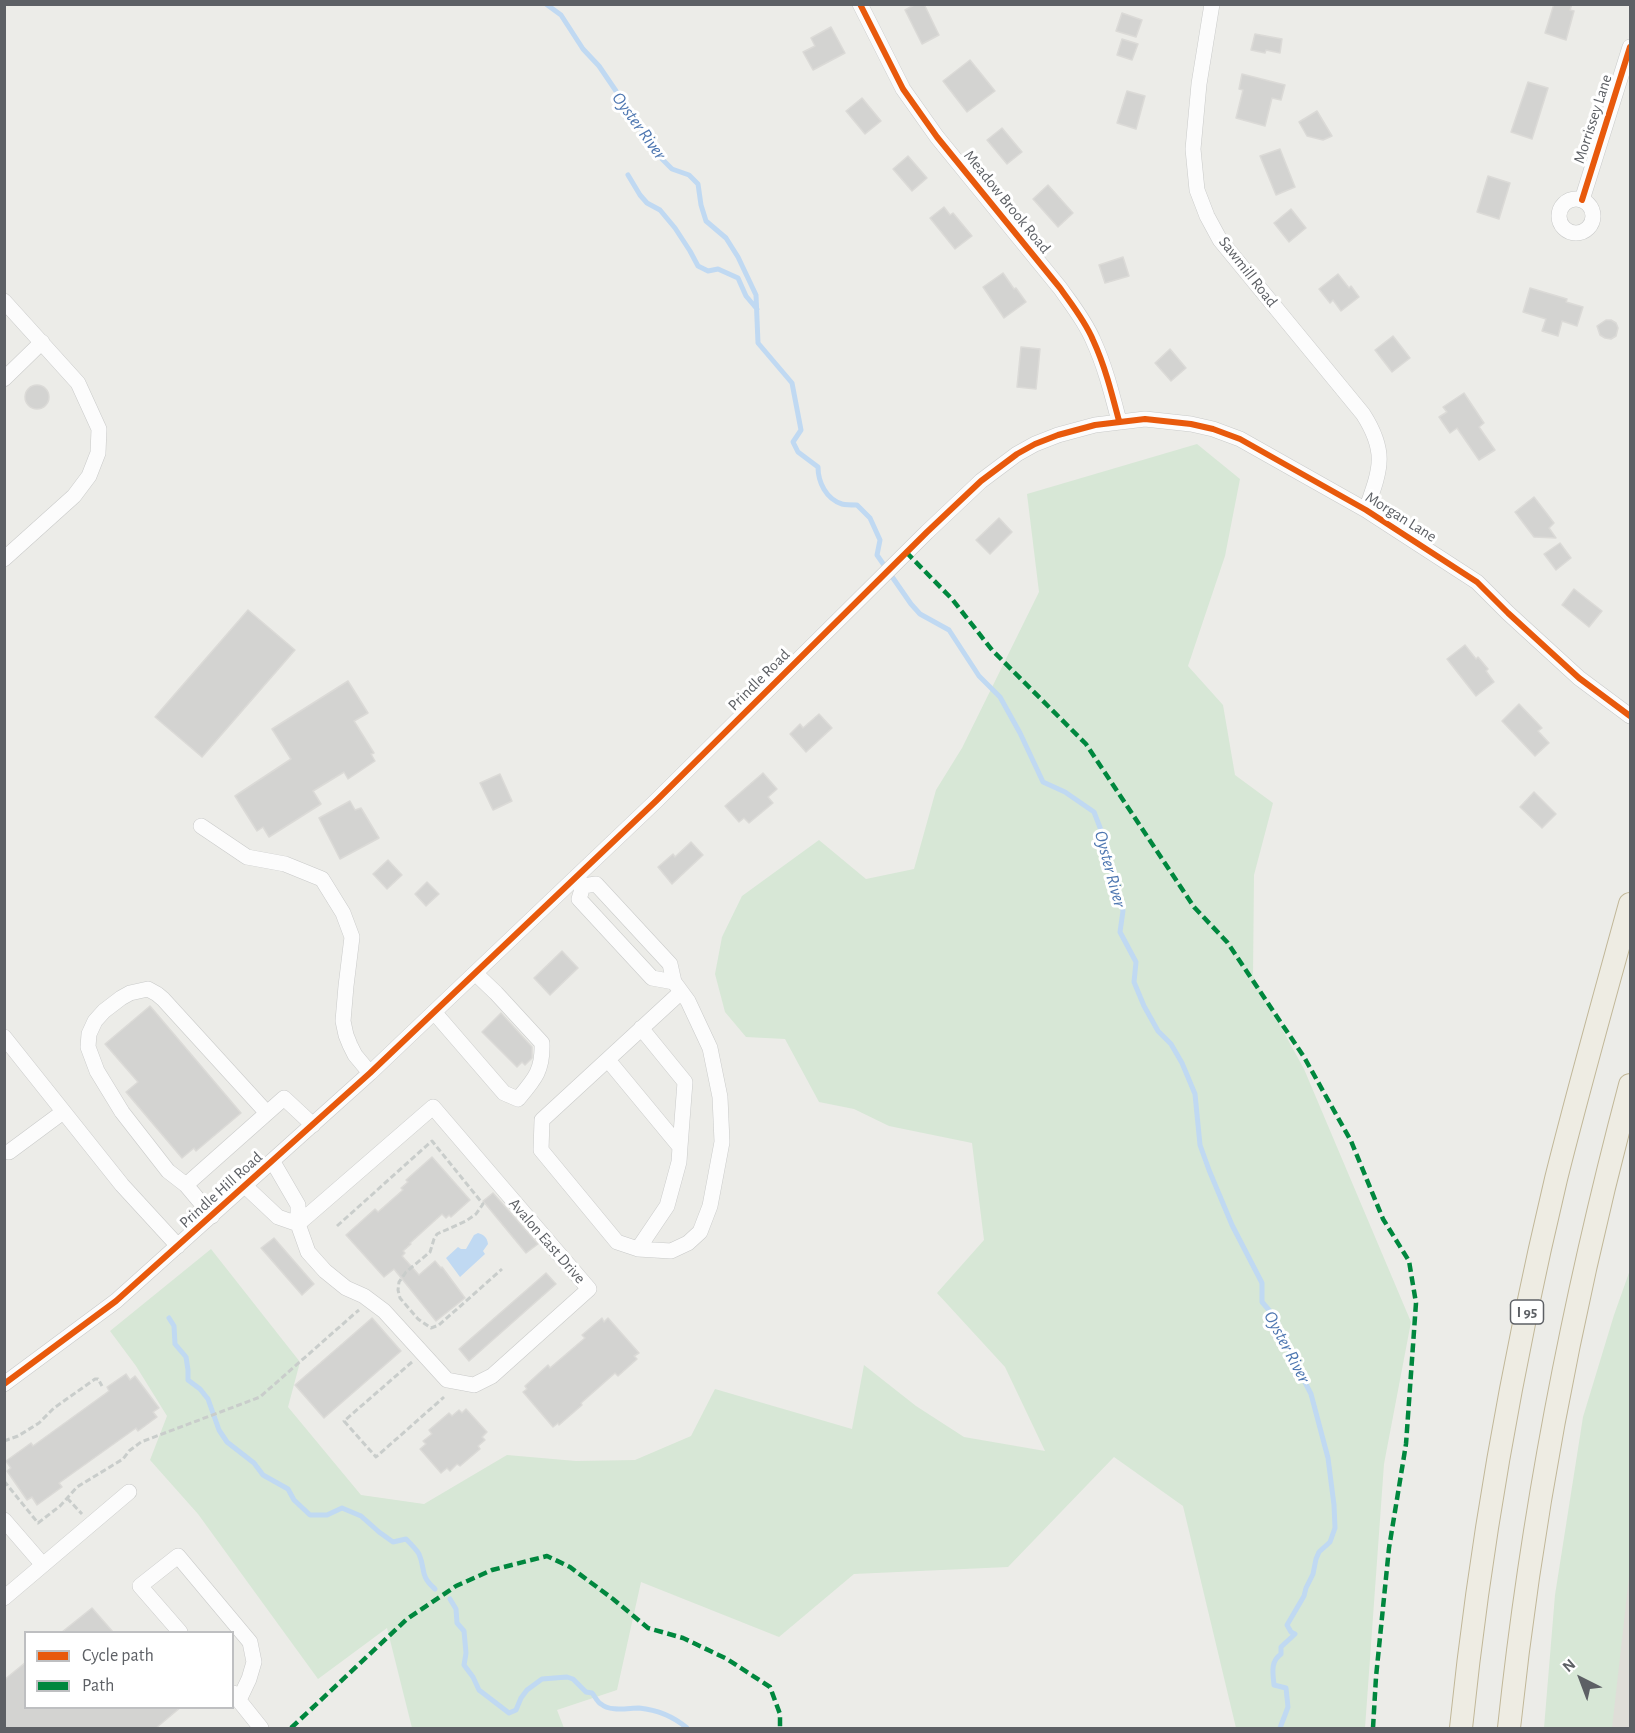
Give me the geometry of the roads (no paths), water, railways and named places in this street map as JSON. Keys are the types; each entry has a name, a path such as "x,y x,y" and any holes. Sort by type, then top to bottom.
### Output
{"highway":[{"name":"I 95","path":"1461,1728 1487,1527 1529,1301 1570,1124 1630,904"},
{"path":"1509,1728 1525,1601 1556,1413 1589,1251 1630,1085"}],"street":[{"name":"Meadow Brook Road","path":"860,4 903,89 938,137 1060,288 1078,314 1097,348 1112,388 1119,421"},
{"name":"Sawmill Road","path":"1212,4 1199,84 1192,149 1197,190 1220,240 1363,414 1372,429 1380,464 1366,510"},
{"name":"Morrissey Lane","path":"1582,200 1630,47"},
{"path":"4,301 78,383 99,429 98,453 89,476 74,496 4,559"},
{"path":"4,379 42,342"},
{"name":"Morgan Lane","path":"1119,421 1145,419 1171,421 1213,429 1240,439 1366,510 1477,582 1579,678 1628,714"},
{"name":"Prindle Road","path":"439,1007 579,882 656,801 981,481 1017,454 1058,435 1119,421"},
{"path":"201,826 247,857 285,864 322,879 343,913 352,938 343,1022 350,1046 370,1073"},
{"path":"678,987 641,1028 542,1120 541,1150 617,1242 638,1249 672,1251 688,1244 700,1232 710,1206 722,1142 720,1097 710,1048 688,1001 678,987 670,964 596,884 579,882 579,899 652,978 678,987"},
{"path":"439,1007 504,1093 518,1099 534,1080 542,1058 542,1043 475,973"},
{"path":"212,1216 186,1185 168,1171 122,1112 91,1058 88,1041 92,1027 104,1011 129,993 152,990 163,999 267,1113"},
{"name":"Prindle Hill Road","path":"4,1384 116,1301 314,1125 439,1007"},
{"path":"638,1249 667,1206 679,1162 685,1082 641,1028"},
{"path":"4,1037 122,1185 178,1246"},
{"path":"608,1060 680,1147"},
{"path":"186,1185 284,1098 314,1125"},
{"name":"Avalon East Drive","path":"273,1162 298,1204 298,1224 308,1252 325,1271 346,1288 364,1296 384,1311 447,1380 454,1383 474,1385 492,1376 589,1289 433,1107 298,1224"},
{"path":"9,1152 63,1112"},
{"path":"245,1186 278,1217 298,1224"},
{"path":"4,1598 129,1492"},
{"path":"4,1520 43,1565"},
{"path":"179,1631 140,1586 178,1556 250,1642 254,1662 249,1679 236,1696 261,1728"}],"water":[{"path":"478,1233 488,1242 483,1251 485,1254 460,1277 446,1258 458,1247 466,1249 474,1235"}],"waterway":[{"name":"Oyster River","path":"546,4 561,15 583,49 599,66 656,153 672,169 689,175 698,184 706,221 726,238 756,295 758,343 792,383 801,430 793,442 798,452 818,467 821,484 827,494 836,502 857,505 870,518 880,540 877,555 911,604 920,614 949,630 979,676 1000,697 1043,782 1065,792 1094,812 1106,843 1123,911 1120,932 1136,962 1134,982 1158,1031 1171,1044 1182,1063 1195,1094 1200,1145 1209,1170 1232,1225 1262,1283 1262,1302 1275,1317 1311,1394 1328,1458 1335,1528 1330,1542 1319,1552 1304,1596 1287,1625 1295,1634 1281,1647 1281,1654 1274,1664 1274,1685 1286,1688 1288,1707 1280,1728"},
{"path":"628,175 647,203 660,210 675,228 698,266 708,271 718,269 738,278 746,296 757,309"},
{"path":"169,1318 174,1326 175,1344 186,1357 188,1380 208,1399 219,1430 227,1442 254,1463 263,1475 288,1489 294,1500 310,1515 327,1515 342,1508 361,1516 393,1542 406,1539 419,1554 425,1576 435,1589"},
{"path":"450,1599 456,1609 457,1623 464,1631 466,1653 464,1665 479,1690 509,1713 516,1710 527,1690 542,1679 567,1677 573,1679 586,1692 592,1693 598,1702 605,1706 614,1709 653,1710 671,1717 687,1728"}]}
